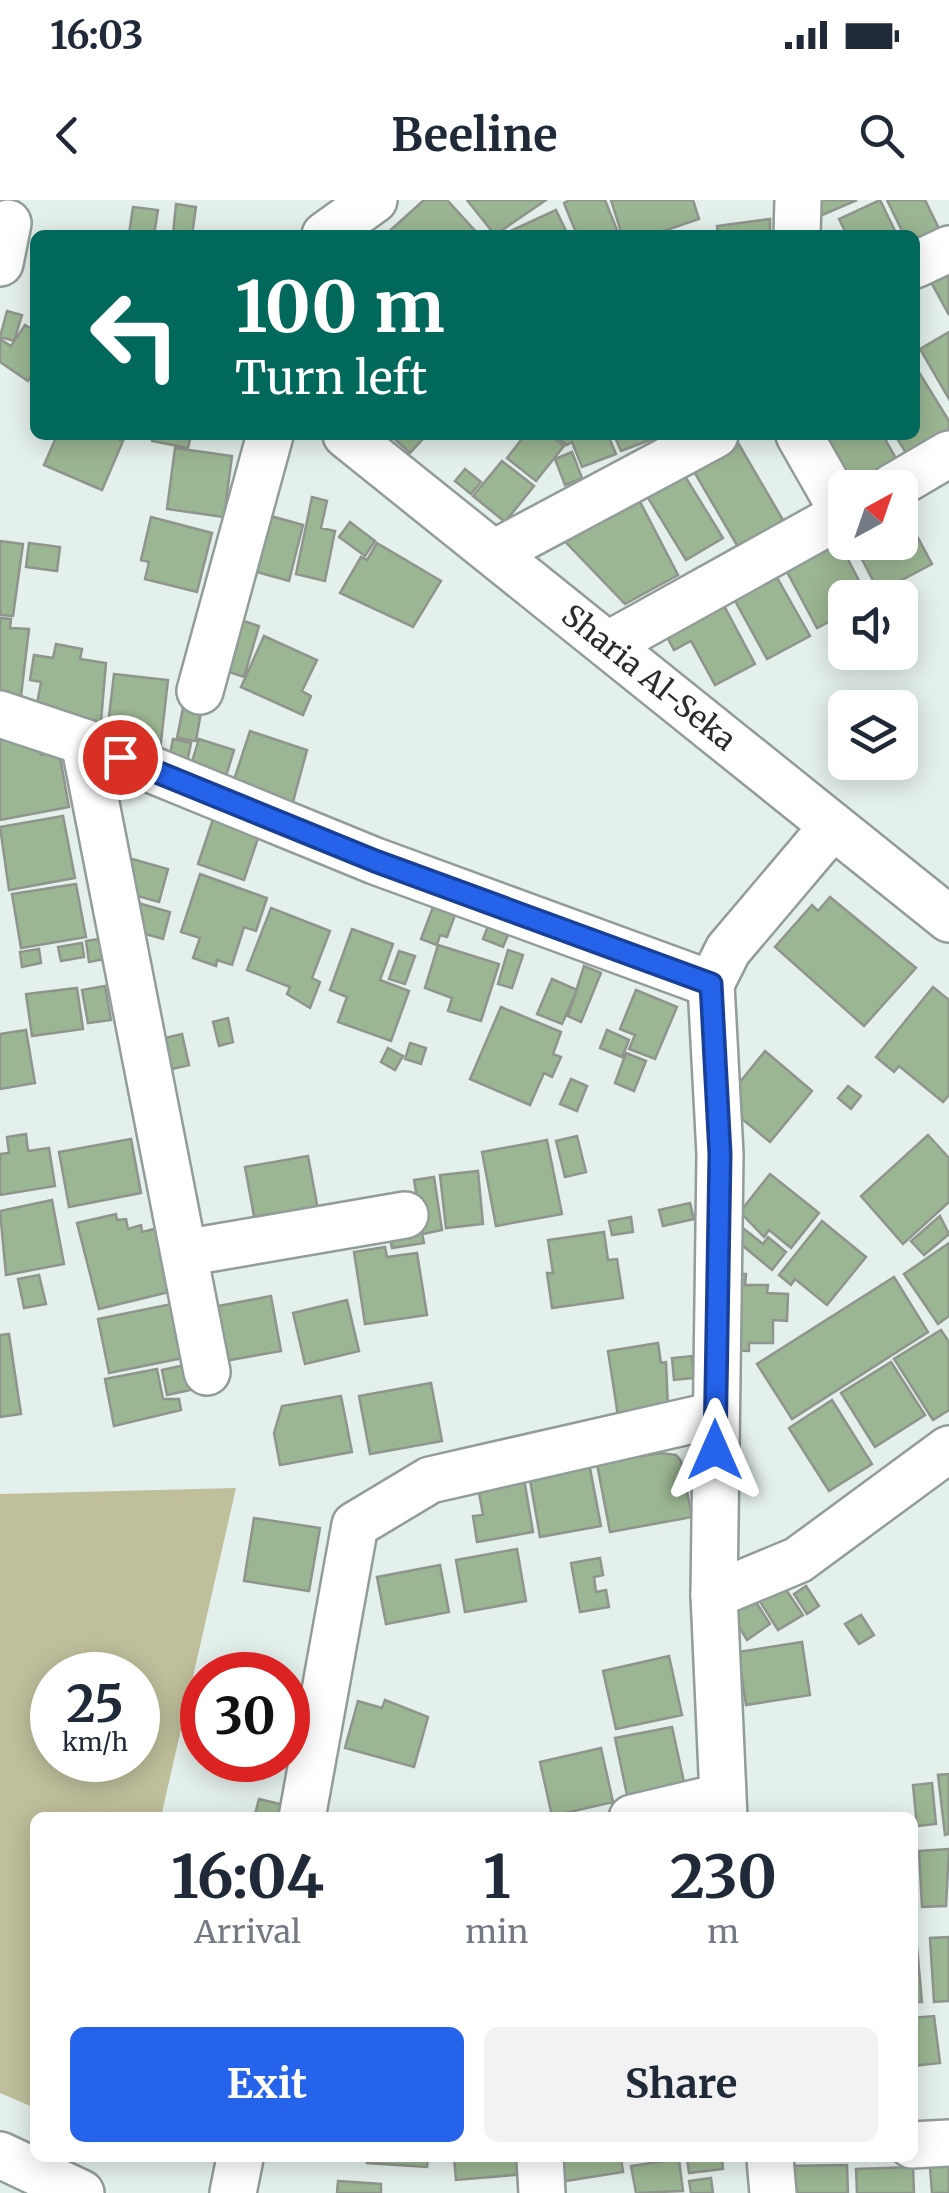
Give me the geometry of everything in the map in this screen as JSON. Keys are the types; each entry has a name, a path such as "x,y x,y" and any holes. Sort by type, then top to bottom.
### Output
{"street":[{"path":"332,230 374,200"},
{"path":"798,200 798,230"},
{"path":"920,263 949,250"},
{"path":"200,691 269,440"},
{"name":"Sharia Al-Seka","path":"352,440 949,919"},
{"path":"496,552 706,440"},
{"path":"802,440 828,486"},
{"path":"918,472 949,454"},
{"path":"609,644 828,523"},
{"path":"0,714 84,742 375,861 711,984"},
{"path":"84,742 207,1372"},
{"path":"681,1812 722,1807 714,1595 720,1154 711,984 728,950 832,827"},
{"path":"184,1253 405,1215"},
{"path":"303,1812 355,1525 430,1480 715,1415"},
{"path":"714,1595 798,1560 949,1449"},
{"path":"918,2145 949,2143"},
{"path":"0,2155 81,2193"},
{"path":"234,2193 239,2162"},
{"path":"540,2162 542,2193"},
{"path":"770,2162 773,2193"}],"green space":[{"path":"236,1488 199,1652 180,1652 180,1734 162,1812 30,1812 30,2106 0,2093 0,1494"}],"building":[{"path":"424,200 447,200 474,230 391,230"},
{"path":"467,200 546,200 502,230 491,230"},
{"path":"605,200 617,230 575,230 564,203"},
{"path":"611,200 693,200 699,219 667,230 620,230"},
{"path":"807,200 857,200 815,218"},
{"path":"880,200 895,230 844,230 839,219"},
{"path":"887,200 925,200 947,245 920,257 920,230 902,230"},
{"path":"176,204 196,207 193,230 173,230"},
{"path":"133,207 158,210 155,230 130,230"},
{"path":"556,210 566,230 513,230"},
{"path":"770,219 770,230 717,230 717,226"},
{"path":"949,259 949,315 925,271"},
{"path":"7,311 22,315 14,341 0,337"},
{"path":"25,325 30,328 28,381 0,362 0,339 11,346"},
{"path":"949,332 949,399 920,349"},
{"path":"920,374 949,421 949,434 909,458 898,440 920,440"},
{"path":"55,440 123,441 102,490 44,465"},
{"path":"152,440 190,440 188,448"},
{"path":"396,440 422,440 410,453"},
{"path":"521,440 556,440 564,446 536,481 507,458"},
{"path":"560,440 610,440 616,454 582,467 572,442 567,445"},
{"path":"616,440 650,440 621,451"},
{"path":"727,440 736,440 783,520 738,547 689,463"},
{"path":"813,440 886,440 897,460 880,470 835,470"},
{"path":"175,448 232,456 224,517 167,509"},
{"path":"572,452 582,478 565,485 555,459"},
{"path":"502,461 534,486 505,522 473,496"},
{"path":"678,465 723,538 686,560 642,488"},
{"path":"465,469 481,482 471,494 455,481"},
{"path":"635,492 678,575 625,604 553,529"},
{"path":"312,497 327,501 321,528 335,531 325,581 296,574"},
{"path":"267,515 303,525 289,581 253,571"},
{"path":"151,517 212,533 197,592 145,579 149,562 141,560"},
{"path":"350,522 375,541 365,556 339,537"},
{"path":"918,538 932,564 902,580 873,580 862,560 918,560"},
{"path":"0,541 23,544 13,616 0,615"},
{"path":"29,543 60,547 57,571 26,567"},
{"path":"377,543 441,581 413,627 340,593 361,557 367,560"},
{"path":"828,548 828,560 848,560 859,580 828,580 828,622 817,628 786,570"},
{"path":"775,574 810,636 767,659 733,597"},
{"path":"721,600 755,664 715,685 691,641 674,650 664,631"},
{"path":"0,618 11,619 10,628 29,629 21,696 0,694"},
{"path":"235,618 259,626 244,677 220,669"},
{"path":"264,636 317,660 302,691 311,696 303,715 241,687"},
{"path":"56,644 82,649 80,659 106,663 100,733 34,721 41,682 30,680 34,655 53,658"},
{"path":"114,674 168,680 160,750 106,743"},
{"path":"184,703 202,706 196,741 177,738"},
{"path":"0,729 39,745 41,755 59,751 69,807 0,820"},
{"path":"250,731 307,750 290,813 230,792"},
{"path":"173,739 191,743 187,763 169,759"},
{"path":"199,739 234,750 226,776 191,765"},
{"path":"63,816 75,878 9,890 0,827"},
{"path":"213,819 259,835 244,880 198,864"},
{"path":"125,857 168,869 159,902 116,890"},
{"path":"200,874 267,898 256,931 244,927 232,965 217,960 216,966 193,958 200,938 181,932"},
{"path":"76,884 86,937 21,948 12,894"},
{"path":"830,897 916,968 864,1026 775,947 812,905 818,911"},
{"path":"138,903 170,912 163,939 131,930"},
{"path":"433,907 455,915 447,937 440,935 437,945 421,939"},
{"path":"271,908 330,931 312,978 320,982 310,1008 287,994 290,987 247,970"},
{"path":"488,926 508,935 503,947 483,939"},
{"path":"352,929 393,944 380,980 409,991 391,1041 338,1022 347,997 330,990"},
{"path":"105,938 109,958 89,962 86,941"},
{"path":"82,943 84,957 61,961 58,947"},
{"path":"438,945 499,964 481,1021 448,1011 452,998 425,988"},
{"path":"39,949 41,963 22,967 20,952"},
{"path":"508,950 523,955 512,988 498,984"},
{"path":"399,951 415,956 405,984 389,979"},
{"path":"584,966 601,973 581,1022 568,1016"},
{"path":"552,979 577,990 562,1024 537,1014"},
{"path":"105,986 111,1020 88,1023 82,990"},
{"path":"933,987 949,1000 949,1095 943,1102 899,1066 894,1072 876,1057"},
{"path":"77,988 83,1029 32,1036 26,994"},
{"path":"636,990 677,1007 655,1059 629,1049 635,1035 620,1029"},
{"path":"501,1007 561,1032 553,1054 561,1057 552,1077 544,1073 530,1105 470,1079"},
{"path":"228,1018 233,1042 219,1046 213,1022"},
{"path":"26,1030 35,1083 0,1089 0,1034"},
{"path":"607,1030 629,1040 622,1057 600,1048"},
{"path":"182,1034 189,1065 160,1072 152,1041"},
{"path":"410,1043 426,1048 421,1064 405,1059"},
{"path":"388,1048 403,1056 395,1070 381,1062"},
{"path":"765,1051 812,1091 770,1142 723,1103"},
{"path":"626,1053 646,1061 634,1091 615,1083"},
{"path":"571,1079 587,1086 577,1111 560,1104"},
{"path":"848,1086 861,1096 851,1109 838,1098"},
{"path":"26,1134 28,1151 49,1148 55,1186 0,1195 0,1154 9,1153 7,1137"},
{"path":"928,1135 949,1158 949,1202 903,1244 861,1196"},
{"path":"577,1136 586,1172 565,1177 556,1141"},
{"path":"131,1139 141,1193 69,1207 59,1152"},
{"path":"547,1140 562,1214 496,1226 482,1152"},
{"path":"308,1156 319,1215 256,1227 245,1167"},
{"path":"478,1171 483,1224 446,1228 440,1175"},
{"path":"770,1174 819,1213 791,1248 769,1230 764,1237 740,1212"},
{"path":"434,1177 442,1230 423,1234 414,1180"},
{"path":"52,1200 64,1264 6,1275 0,1211"},
{"path":"690,1203 694,1219 663,1226 659,1210"},
{"path":"116,1214 117,1220 126,1219 128,1229 141,1225 142,1232 158,1228 173,1291 99,1309 77,1223"},
{"path":"940,1216 949,1234 924,1255 911,1241"},
{"path":"631,1217 633,1232 612,1235 609,1221"},
{"path":"822,1221 866,1257 827,1305 795,1279 791,1285 779,1275"},
{"path":"739,1225 763,1244 768,1237 786,1252 772,1270 731,1236"},
{"path":"421,1228 424,1243 392,1248 389,1233"},
{"path":"604,1232 608,1260 617,1259 623,1298 552,1308 547,1273 553,1273 548,1240"},
{"path":"949,1243 949,1316 938,1324 904,1274"},
{"path":"385,1247 387,1257 417,1253 427,1315 365,1324 354,1252"},
{"path":"731,1274 746,1274 745,1285 768,1285 767,1293 788,1294 787,1321 773,1320 773,1343 749,1343 749,1351 730,1350"},
{"path":"39,1275 46,1304 24,1308 18,1279"},
{"path":"894,1277 928,1332 792,1419 757,1364"},
{"path":"271,1296 281,1351 219,1362 208,1308"},
{"path":"347,1300 359,1351 305,1364 293,1313"},
{"path":"172,1304 183,1358 109,1373 98,1319"},
{"path":"941,1330 949,1342 949,1410 933,1420 894,1359"},
{"path":"9,1334 21,1414 0,1417 0,1335"},
{"path":"658,1343 661,1363 666,1362 668,1409 618,1416 608,1351"},
{"path":"692,1356 694,1378 674,1380 672,1358"},
{"path":"891,1362 925,1415 875,1447 841,1393"},
{"path":"185,1365 190,1390 167,1395 162,1370"},
{"path":"157,1369 163,1399 179,1399 181,1410 114,1426 105,1379"},
{"path":"431,1383 442,1441 370,1454 359,1396"},
{"path":"341,1396 352,1452 280,1465 274,1433 282,1406"},
{"path":"832,1400 872,1464 829,1491 789,1428"},
{"path":"660,1453 676,1455 681,1461 692,1517 610,1532 597,1464"},
{"path":"589,1463 601,1526 540,1537 529,1474"},
{"path":"524,1479 533,1532 477,1542 473,1516 483,1515 478,1487"},
{"path":"254,1518 320,1528 309,1591 244,1581"},
{"path":"517,1549 526,1601 465,1612 456,1560"},
{"path":"600,1558 603,1575 594,1577 596,1592 606,1590 609,1607 580,1612 571,1563"},
{"path":"440,1565 449,1612 386,1624 377,1577"},
{"path":"783,1585 803,1615 778,1630 759,1600"},
{"path":"806,1586 819,1606 807,1614 794,1594"},
{"path":"754,1599 770,1624 747,1640 731,1614"},
{"path":"861,1615 874,1635 859,1644 845,1624"},
{"path":"802,1642 810,1695 746,1705 738,1652"},
{"path":"669,1656 682,1715 616,1729 603,1671"},
{"path":"385,1700 428,1717 414,1767 345,1748 358,1701 382,1708"},
{"path":"672,1727 684,1782 627,1795 615,1738"},
{"path":"601,1748 613,1802 551,1812 540,1762"},
{"path":"949,1774 949,1834 945,1835 938,1775"},
{"path":"932,1783 936,1824 918,1826 913,1785"},
{"path":"259,1799 284,1805 282,1812 256,1812"},
{"path":"949,1849 946,1906 922,1907 919,1851"},
{"path":"949,1937 949,2001 934,2002 930,1938"},
{"path":"918,1958 922,2002 918,2002"},
{"path":"934,2016 940,2063 918,2065 918,2017"},
{"path":"949,2154 949,2193 932,2193 929,2155"},
{"path":"367,2162 428,2162 427,2167"},
{"path":"454,2162 525,2162 526,2174 456,2180"},
{"path":"556,2162 622,2162 623,2172 559,2182"},
{"path":"679,2162 683,2191 636,2193 631,2166"},
{"path":"688,2162 722,2162 723,2169 689,2173"},
{"path":"847,2165 848,2193 784,2193 783,2166"},
{"path":"913,2167 914,2193 857,2193 856,2169"},
{"path":"711,2178 713,2193 691,2193 689,2181"},
{"path":"338,2181 381,2184 381,2193 337,2193"}],"route":[{"path":"120,757 375,861 711,984 720,1154 715,1450"}]}
